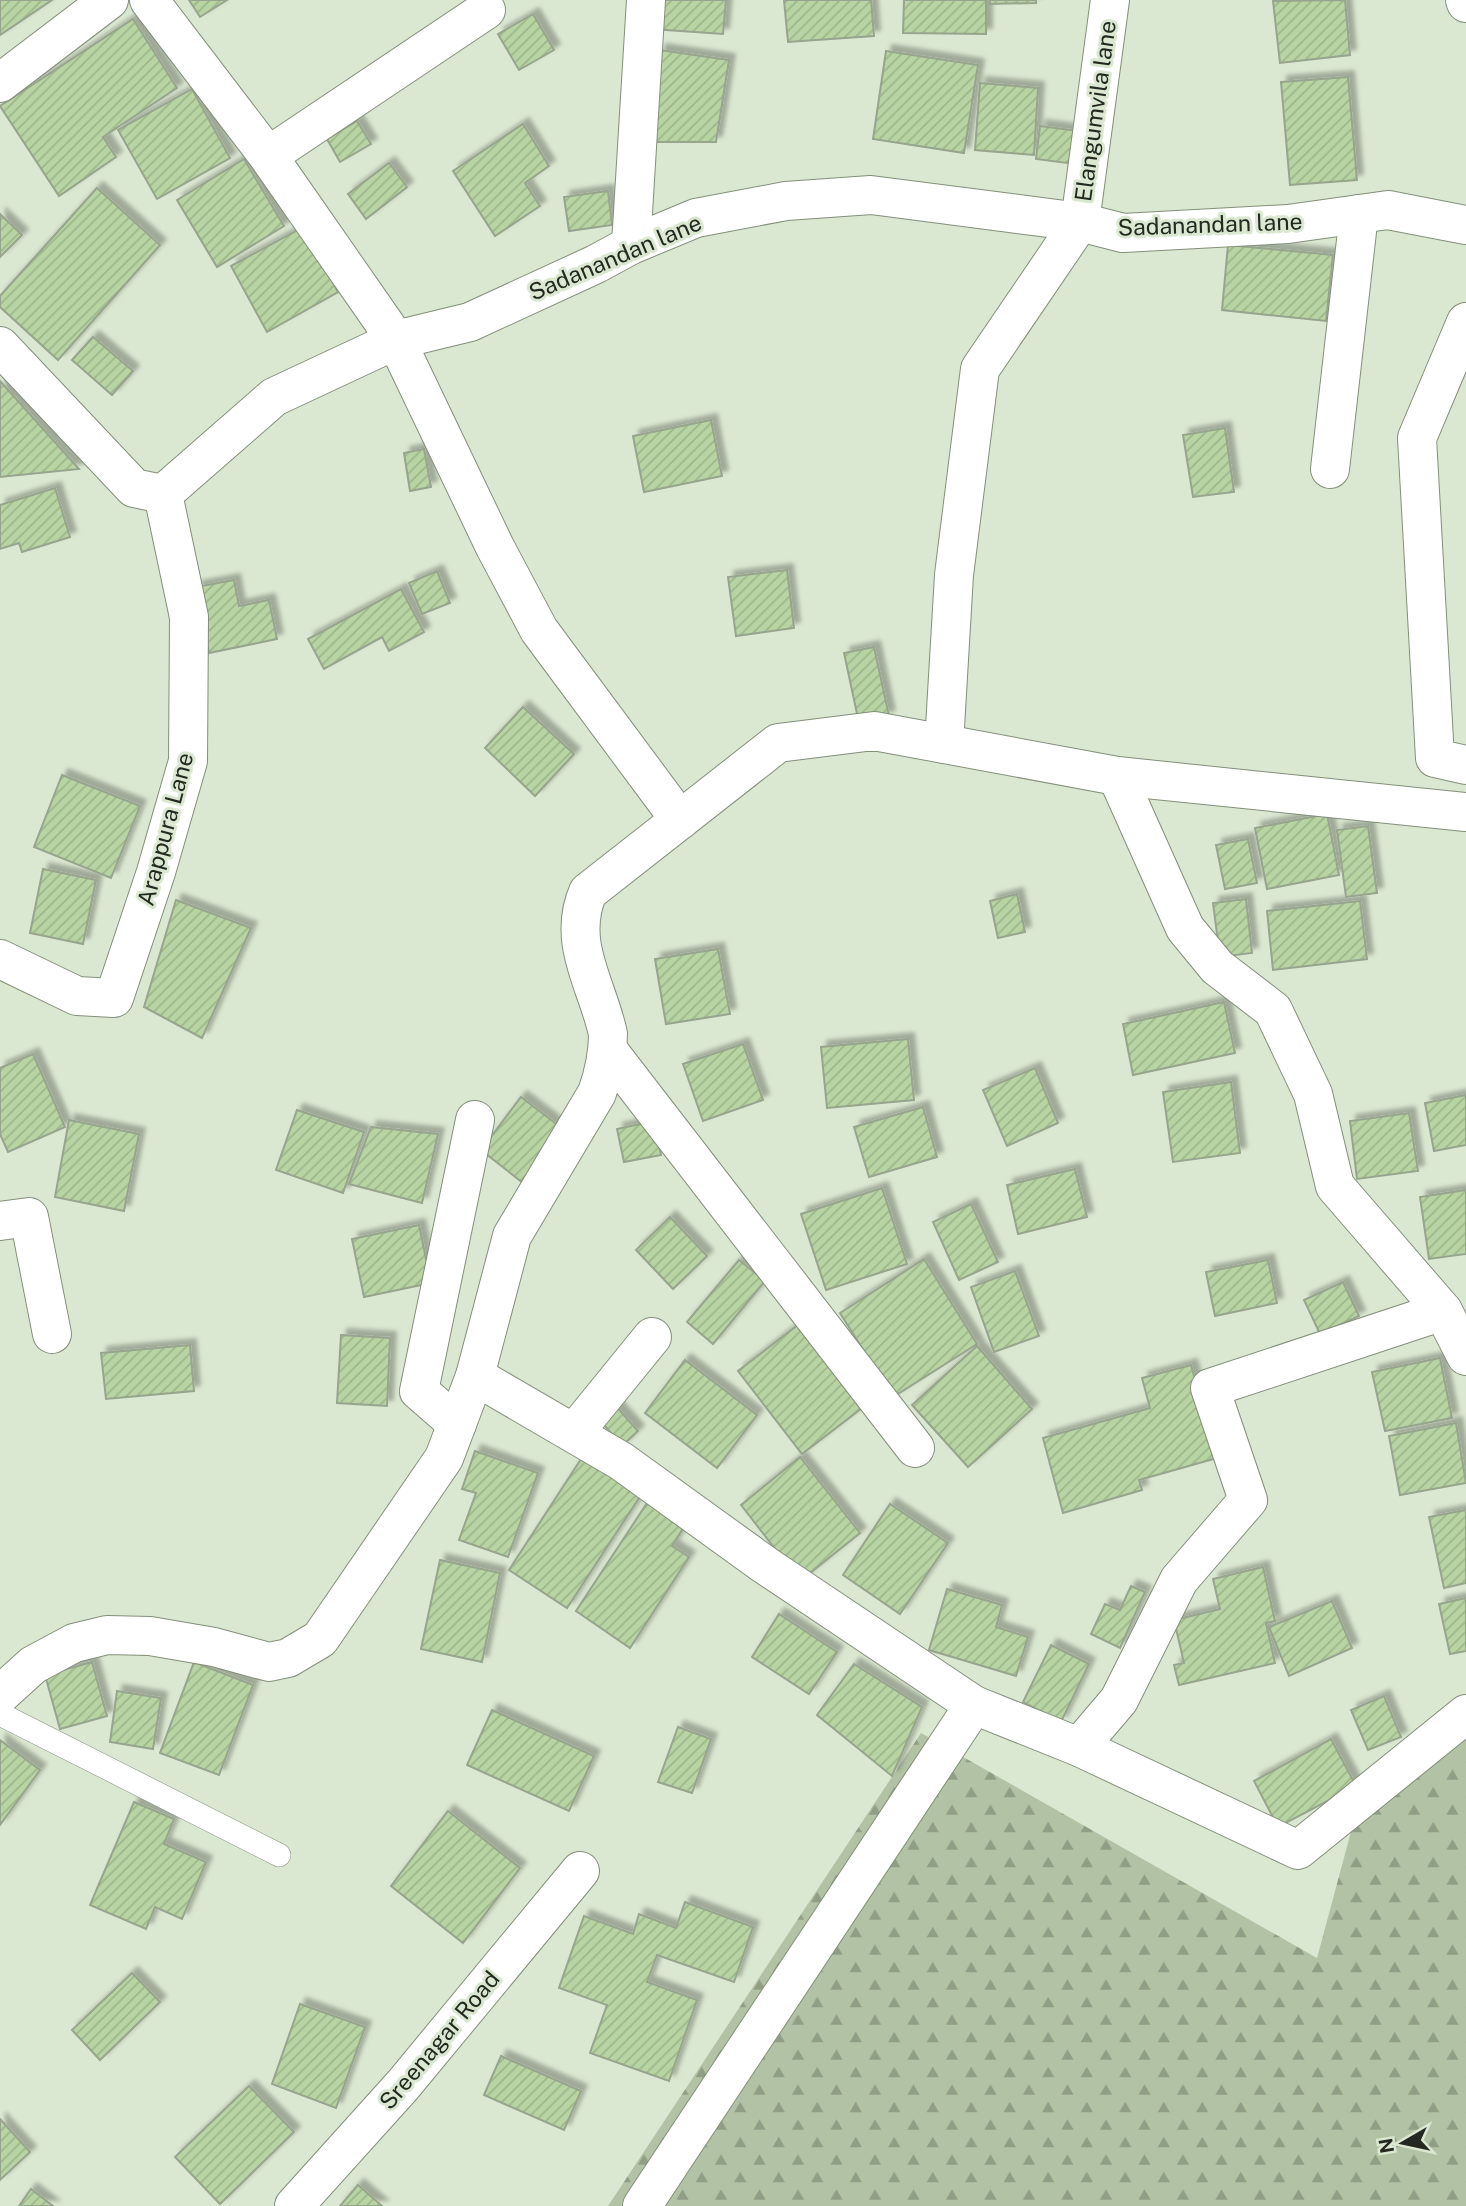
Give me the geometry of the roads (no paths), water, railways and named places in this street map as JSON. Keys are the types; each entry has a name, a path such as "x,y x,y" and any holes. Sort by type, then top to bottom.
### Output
{"street":[{"path":"0,83 109,0"},
{"path":"149,0 268,156 396,340 495,547 539,630 680,820"},
{"path":"631,245 646,0"},
{"name":"Elangumvila lane","path":"1080,222 1110,0"},
{"path":"268,156 486,10"},
{"name":"Sadanandan lane","path":"163,494 274,397 396,340 470,323 631,245 696,218 786,201 871,195 1080,222 1123,233 1288,224 1388,210 1466,225"},
{"path":"1330,470 1359,214"},
{"path":"944,744 954,575 980,369 1080,222"},
{"path":"1466,323 1417,438 1435,758 1466,765"},
{"path":"0,346 134,488 163,494"},
{"name":"Arappura Lane","path":"0,959 77,996 114,998 156,872 188,761 189,617 163,494"},
{"path":"0,1695 33,1665 74,1643 107,1635 150,1636 214,1647 269,1662 288,1658 305,1649 320,1639 334,1622 444,1458 475,1376 512,1236 597,1093 604,1073 608,1050 604,1018 580,941 582,907 588,892 778,743 874,731 1117,776 1466,812"},
{"path":"1117,776 1185,928 1217,967 1273,1010 1313,1094 1335,1186 1443,1311 1466,1356"},
{"path":"608,1050 915,1448"},
{"path":"457,1424 419,1391 475,1120"},
{"path":"0,1221 29,1217 52,1334"},
{"path":"1079,1747 1119,1700 1179,1580 1248,1500 1210,1388 1443,1311"},
{"path":"573,1433 652,1337"},
{"path":"475,1376 621,1461 765,1565 974,1705 1079,1747 1298,1850 1466,1714"},
{"path":"642,2206 974,1705"},
{"name":"Sreenagar Road","path":"295,2206 403,2085 580,1871"}],"lane":[{"path":"0,1714 279,1854"}]}
